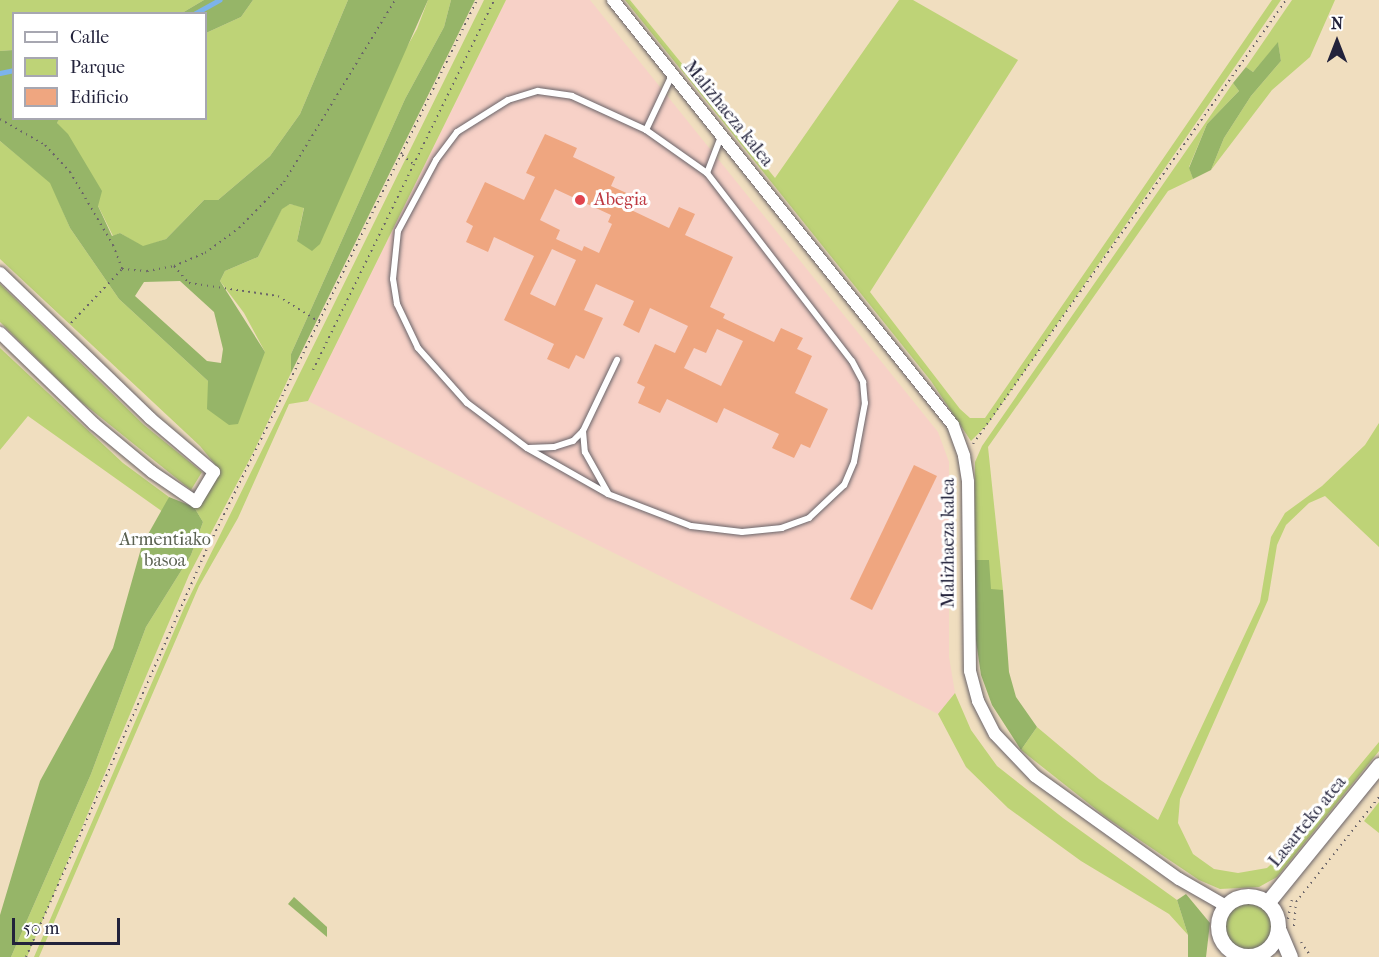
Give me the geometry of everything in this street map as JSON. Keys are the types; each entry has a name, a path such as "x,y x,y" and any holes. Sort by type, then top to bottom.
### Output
{"street":[{"name":"Malizhaeza kalea","path":"613,0 943,409 964,456 968,482 968,658 973,686 986,718 1009,752 1035,776 1179,879 1226,906"},
{"path":"0,273 150,418 214,472 196,502 152,472 94,424 0,333"},
{"name":"Lasarteko atea","path":"1268,903 1379,765"},
{"path":"1284,930 1262,956 1227,954 1218,932 1219,918 1226,906 1246,896 1268,903 1284,930 1290,957"}],"lane":[{"path":"646,130 672,74"},
{"path":"538,91 558,92 646,130 707,172 852,361 863,382 865,403 854,462 844,484 829,502 809,518 782,528 742,532 691,526 608,494 527,448 467,403 418,348 401,314 393,279 398,231 436,160 457,132 508,100 538,91"},
{"path":"707,172 722,136"},
{"path":"527,448 554,447 573,441 583,431 617,360"},
{"path":"583,431 591,469 608,494"}],"path":[{"path":"122,269 147,272 174,266 205,253 239,228 284,182 395,0"},
{"path":"26,957 208,546 321,323 477,0"},
{"path":"313,370 494,0"},
{"path":"964,456 1286,0"},
{"path":"0,119 45,145 70,172 112,245 122,269"},
{"path":"402,155 414,165"},
{"path":"174,266 189,283 278,296 321,323"},
{"path":"72,323 122,269"},
{"path":"1295,928 1296,902 1379,797"},
{"path":"1284,930 1297,889"},
{"path":"1297,936 1311,957"}],"shaded area":[{"name":"Abegia","path":"506,0 590,0 938,432 949,462 949,657 955,693 938,714 308,401"}],"green space":[{"path":"0,0 204,0 184,12 12,12 12,50 0,51"},
{"path":"204,0 253,0 241,17 207,33 207,12 184,12"},
{"path":"253,0 348,0 300,114 270,156 218,200 204,200 166,239 143,247 120,233 113,236 57,123 58,120 207,120 207,33 241,17"},
{"path":"348,0 428,0 320,244 312,251 297,241 304,208 290,204 282,209 258,257 225,271 220,281 265,352 238,424 229,425 207,409 208,381 119,299 70,228 50,183 0,141 0,51 12,50 12,120 58,120 57,123 68,134 102,191 98,206 112,236 120,233 143,246 166,239 204,200 218,200 270,156 300,114","holes":["180,281 214,312 223,349 221,363 207,361 135,296 144,282"]},
{"path":"428,0 451,0 444,27 405,99 291,354 291,373 255,449 189,575 27,957 11,957 91,774 146,627 191,555 203,522 194,507 218,468 200,446 0,259 0,141 51,183 70,228 119,299 208,381 265,352 244,313 220,281 225,271 258,257 282,208 290,204 304,207 297,241 417,29"},
{"path":"451,0 475,0 291,373 291,354 405,99 444,27"},
{"path":"484,0 506,0 308,401 289,404 238,518 199,586 39,957 34,957 184,608"},
{"path":"625,0 630,0 775,178 899,0 913,0 1018,60 870,292 960,409 970,418 985,418 1272,0 1281,0 988,424 971,441 931,381"},
{"path":"1292,0 1335,0 1310,57 1272,90 1211,170 1224,138 1251,96 1281,61 1278,43 1253,72 1246,67"},
{"path":"1278,42 1281,61 1251,96 1224,138 1211,170 1193,179 1189,168 1207,124 1239,91 1233,83 1246,67 1253,72"},
{"path":"1233,83 1239,91 1207,124 1189,167 1193,179 1168,191 988,447 1003,590 991,590 974,560 975,462 982,446"},
{"path":"0,284 144,425 202,472 191,490 79,400 0,322"},
{"path":"0,348 123,463 169,497 163,512 28,416 0,450"},
{"path":"1379,423 1379,547 1325,496 1309,503 1286,525 1277,545 1268,600 1180,799 1178,823 1193,854 1214,869 1238,873 1267,868 1305,831 1379,742 1379,751 1277,877 1259,887 1220,889 1199,880 1107,818 1021,750 1037,727 1099,779 1158,820 1260,602 1271,537 1285,513 1322,486 1365,445"},
{"name":"Armentiako basoa","path":"169,497 194,507 203,522 191,555 146,627 91,774 11,957 0,957 0,915 40,781 113,648 142,545"},
{"path":"974,560 989,560 991,589 1003,590 1009,672 1016,697 1037,727 1021,750 992,705 981,675 975,634"},
{"path":"955,693 971,730 997,766 1063,818 1177,900 1188,935 1169,914 1081,861 1008,808 966,767 938,714"},
{"path":"1379,802 1379,833 1364,821"},
{"path":"1186,894 1210,923 1206,957 1188,957 1188,935 1177,900"},
{"path":"294,897 327,927 327,937 288,904"},
{"path":"1248,904 1257,905 1265,910 1270,918 1270,936 1265,944 1257,949 1248,950 1239,949 1231,944 1226,936 1225,927 1226,918 1231,910 1239,905"}],"building":[{"path":"545,134 577,148 573,157 615,177 611,186 633,196 627,208 669,228 679,207 695,214 685,235 733,257 710,307 725,314 723,318 774,342 781,328 803,338 797,349 812,356 795,393 828,409 810,448 801,444 794,458 772,448 779,434 724,408 717,423 667,399 660,413 638,403 645,387 637,383 655,344 675,353 688,326 650,308 639,333 623,325 634,301 596,284 584,310 603,318 584,359 576,355 569,369 547,359 554,344 504,320 534,256 494,237 488,252 466,242 473,226 466,222 485,182 524,200 535,177 526,173","holes":["555,189 611,215 608,222 612,224 599,253 584,246 582,251 556,239 560,230 540,220","552,249 576,260 555,306 530,294","717,329 743,341 721,386 684,368 694,348 706,353"]},
{"path":"914,465 937,476 872,610 850,599"}],"waterway":[{"path":"198,12 219,0"},
{"path":"0,73 12,70"}],"place":[{"name":"Abegia","path":"580,200"}]}
